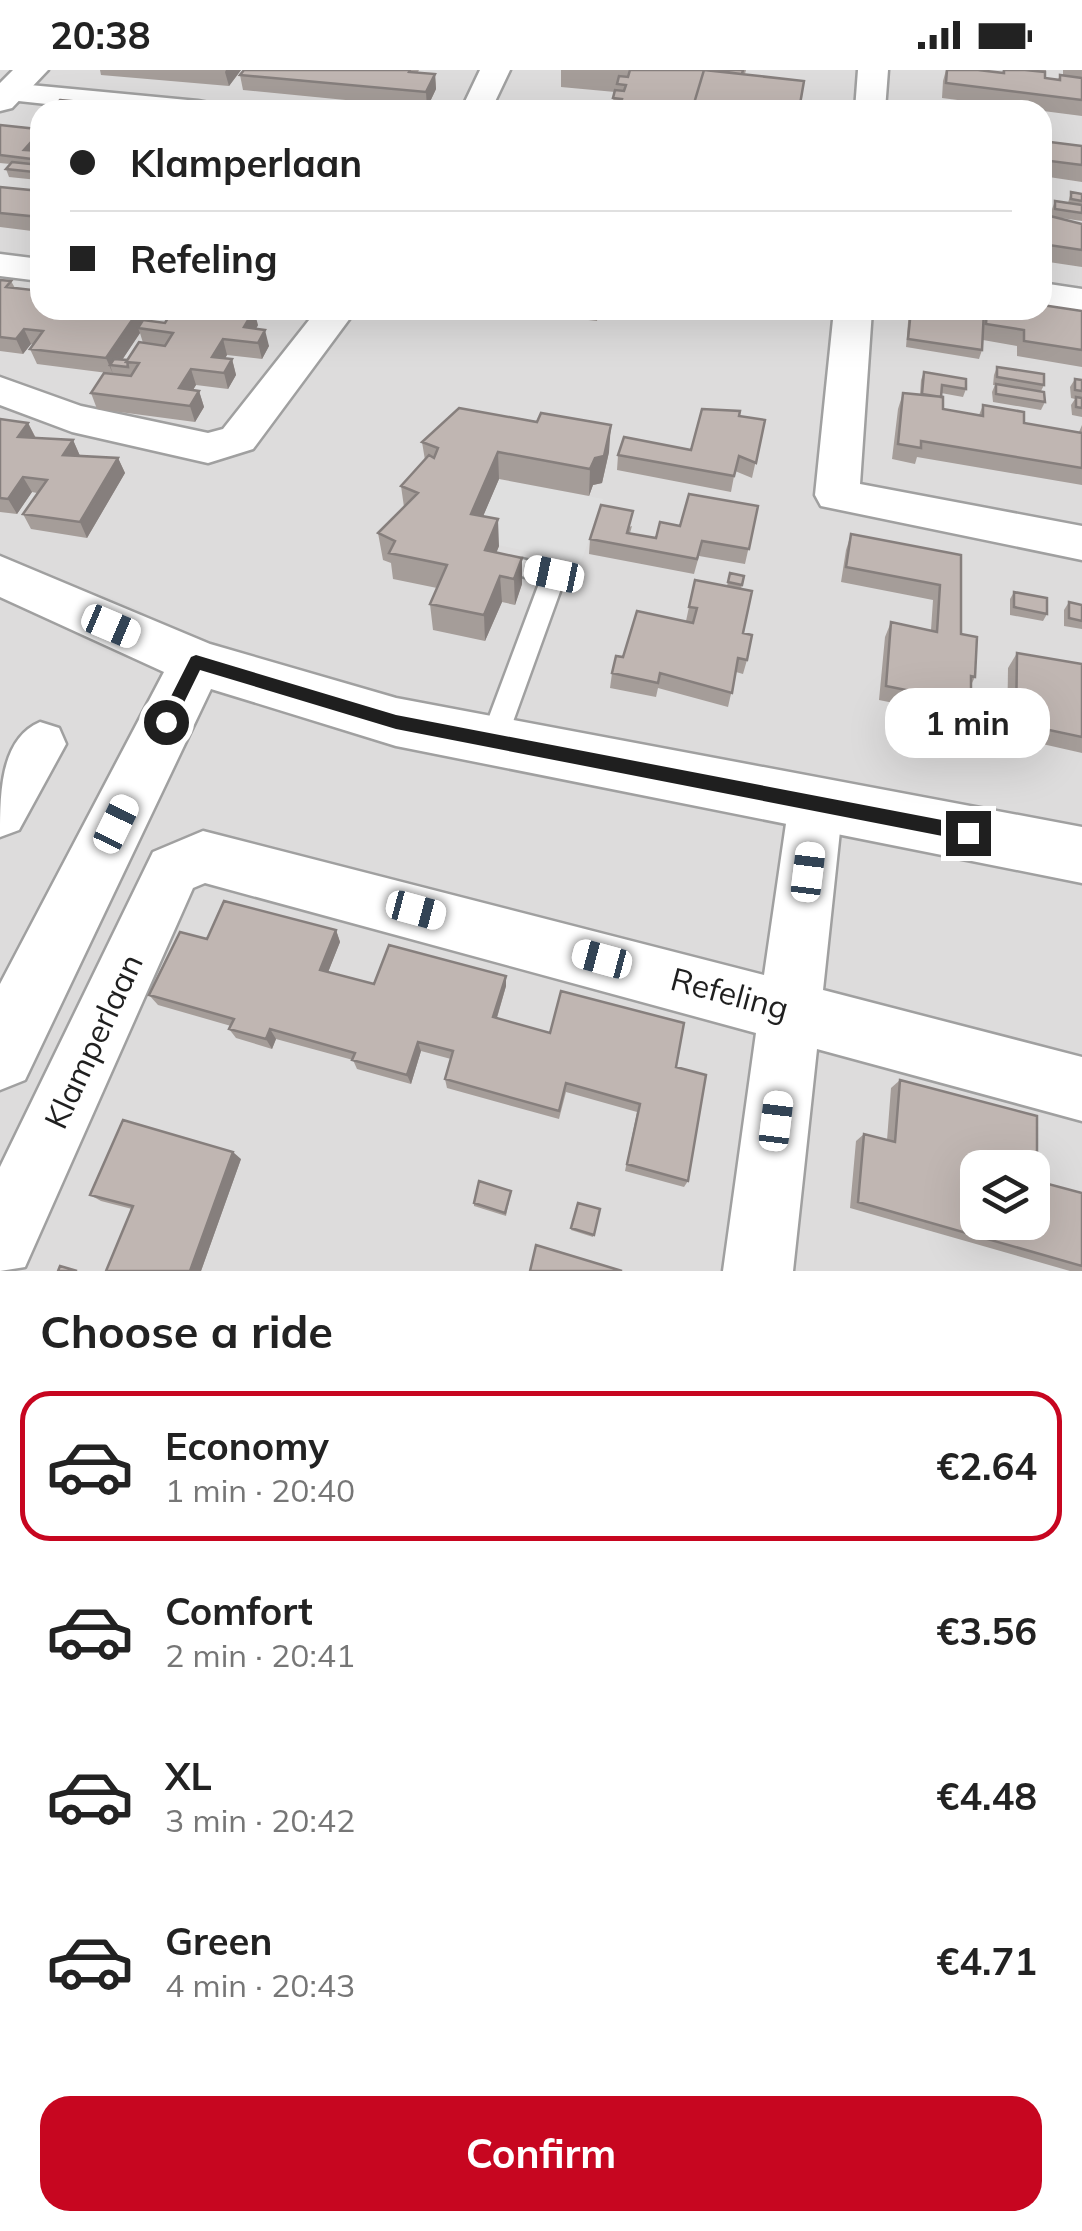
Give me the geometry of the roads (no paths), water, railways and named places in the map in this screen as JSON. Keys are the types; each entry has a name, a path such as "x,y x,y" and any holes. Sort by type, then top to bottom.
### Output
{"street":[{"path":"480,100 494,70"},
{"path":"871,100 874,70"},
{"path":"13,88 114,100"},
{"path":"0,265 30,269"},
{"path":"1052,296 1082,300"},
{"path":"0,390 72,418 208,448 238,439 330,320"},
{"path":"852,320 837,494 1082,543"},
{"path":"0,575 196,662 396,722 1082,855"},
{"path":"0,1054 196,662"},
{"path":"0,814 40,744"},
{"path":"758,1271 816,803"},
{"name":"Refeling","path":"202,857 790,1008 1082,1088"},
{"name":"Klamperlaan","path":"0,1242 173,870 202,857"}],"lane":[{"path":"494,741 554,574 522,568"}]}
